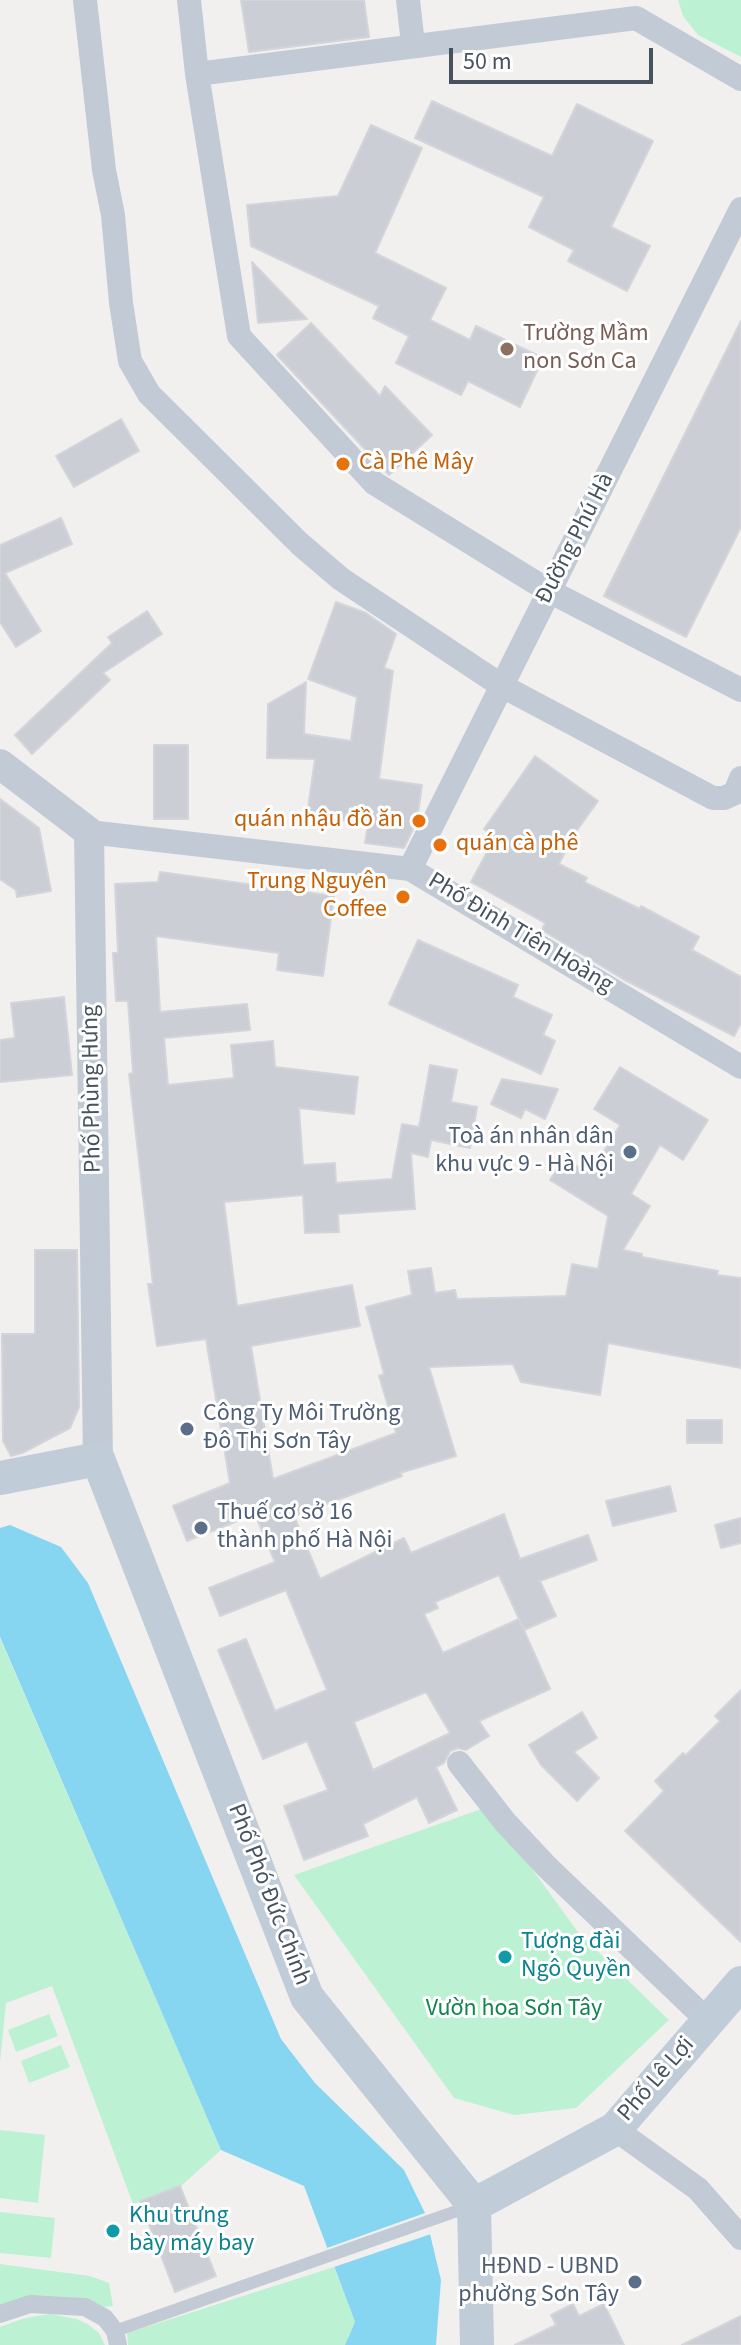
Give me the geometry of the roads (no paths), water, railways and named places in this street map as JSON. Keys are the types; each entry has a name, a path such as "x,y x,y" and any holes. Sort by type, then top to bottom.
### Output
{"main road":[{"path":"0,1478 98,1459"},
{"name":"Phố Phó Đức Chính","path":"98,1459 307,1997 474,2205"},
{"name":"Phố Lê Lợi","path":"474,2205 615,2129 741,1983"},
{"path":"474,2205 477,2345"}],"street":[{"path":"85,0 130,361 149,394 300,544 341,579 502,686 713,798 724,798 735,793 741,778"},
{"path":"189,0 197,74 239,336 374,483 549,591 741,690"},
{"path":"408,0 413,44"},
{"path":"197,74 635,9 741,79"},
{"name":"Đường Phú Hà","path":"410,869 741,209"},
{"path":"0,764 89,832"},
{"name":"Phố Đinh Tiên Hoàng","path":"89,832 410,869 741,1067"},
{"name":"Phố Phùng Hưng","path":"89,832 98,1459"},
{"path":"459,1763 505,1822 546,1866 708,2021"},
{"path":"615,2129 698,2189 741,2238"},
{"path":"0,2314 30,2304 85,2307 105,2318 117,2338"}],"lane":[{"path":"117,2338 474,2205"}],"water":[{"path":"10,1525 61,1547 88,1583 281,2039 315,2083 404,2170 425,2213 441,2280 436,2345 345,2345 355,2322 304,2186 221,2150 0,1637 0,1528"}],"place":[{"name":"Trường Mầm non Sơn Ca","path":"507,349"},
{"name":"Cà Phê Mây","path":"343,464"},
{"name":"quán nhậu đồ ăn","path":"419,821"},
{"name":"quán cà phê","path":"440,845"},
{"name":"Trung Nguyên Coffee","path":"403,897"},
{"name":"Toà án nhân dân khu vực 9 - Hà Nội","path":"630,1152"},
{"name":"Công Ty Môi Trường Đô Thị Sơn Tây","path":"187,1429"},
{"name":"Thuế cơ sở 16 thành phố Hà Nội","path":"201,1528"},
{"name":"Tượng đài Ngô Quyền","path":"505,1957"},
{"name":"Khu trưng bày máy bay","path":"113,2231"},
{"name":"HĐND - UBND phường Sơn Tây","path":"635,2282"}],"park label":[{"name":"Vườn hoa Sơn Tây","path":"514,2010"}]}
